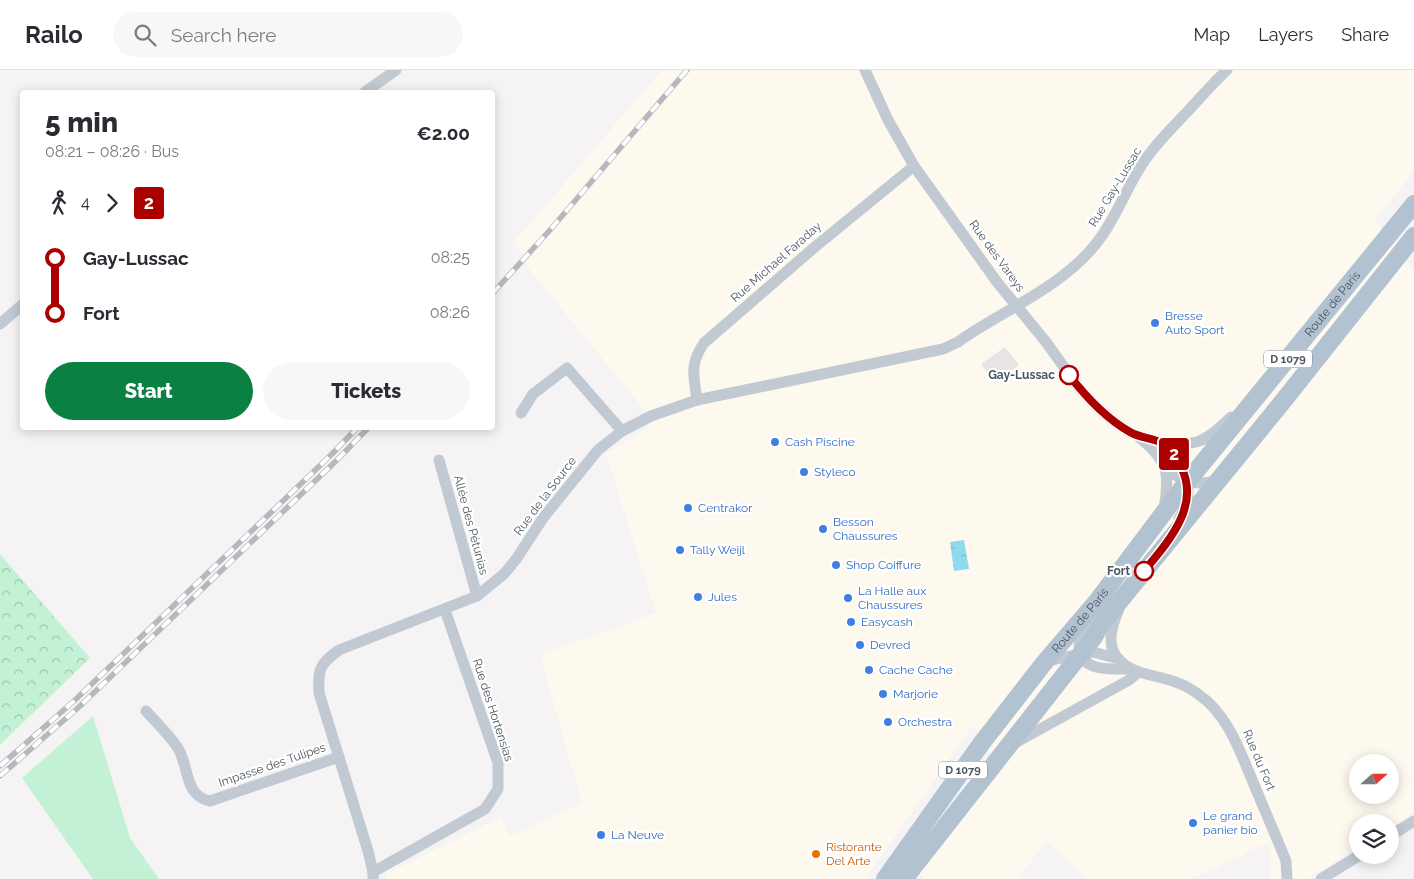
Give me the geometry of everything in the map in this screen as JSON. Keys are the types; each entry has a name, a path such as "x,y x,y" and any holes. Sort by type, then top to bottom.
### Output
{"main road":[{"name":"Route de Paris","path":"885,879 981,744 1044,663 1098,600 1186,482 1414,204"},
{"name":"Route de Paris","path":"904,879 1094,637 1101,624 1126,592 1284,400 1414,236"}],"street":[{"path":"369,90 396,70"},
{"name":"Rue des Vareys","path":"865,70 888,120 914,166 998,282 1046,342 1079,388 1112,420 1136,435 1156,452 1172,474 1186,482"},
{"name":"Rue Gay-Lussac","path":"1016,306 1073,268 1094,246 1112,222 1127,189 1144,162 1164,137 1228,70"},
{"name":"Rue Michael Faraday","path":"697,400 693,367 696,355 704,343 816,246 914,166"},
{"name":"Rue de la Source","path":"373,875 319,694 318,675 324,661 339,650 477,596 504,574 517,558 543,518 598,450 622,431 651,416 697,400 944,349 1016,306"},
{"path":"0,324 20,307"},
{"path":"521,413 533,394 566,368 622,431"},
{"name":"Rue des Vareys","path":"1136,435 1175,445 1204,440 1211,436 1267,384"},
{"path":"1161,442 1176,457 1185,475 1188,490 1188,502 1172,536"},
{"name":"Allée des Pétunias","path":"439,460 477,596"},
{"path":"1163,463 1167,483 1163,515"},
{"path":"1186,482 1198,484 1217,481"},
{"path":"1119,659 1113,650 1111,640 1114,622 1126,592"},
{"path":"1080,654 1078,647 1080,635 1091,618 1098,600"},
{"name":"Rue des Hortensias","path":"373,875 485,809 498,789 498,763 445,610"},
{"name":"Rue du Fort","path":"1044,663 1092,652 1119,659 1135,671"},
{"name":"Rue du Fort","path":"1080,654 1086,662 1094,667 1106,670 1135,671 1179,683 1199,695 1215,709 1230,730 1286,861 1287,879"},
{"path":"1008,748 1129,680 1135,671"},
{"name":"Impasse des Tulipes","path":"146,711 179,749 193,791 201,799 210,800 338,757"},
{"path":"1399,830 1414,821"},
{"path":"1320,879 1349,862"}],"shaded area":[{"path":"662,70 1414,70 1414,171 1375,220 1414,270 1414,813 1399,822 1399,814 1349,814 1349,853 1308,879 1271,879 1269,843 1192,879 1087,879 1047,841 1017,879 923,879 919,872 999,768 973,725 865,879 386,879 386,874 501,817 510,836 582,803 540,655 656,613 606,454 650,427 646,412 530,270 515,241"},
{"path":"1005,347 1019,365 995,383 981,364"}],"green space":[{"path":"0,554 90,658 0,745"},
{"path":"93,716 130,838 159,879 93,879 22,778"}],"water":[{"path":"964,540 969,569 954,571 950,542"}],"railway":[{"path":"495,291 550,230 687,70"},
{"path":"0,766 74,701 355,430"},
{"path":"0,776 79,707 366,430"}],"bus line":[{"name":"2","path":"1069,375 1097,407 1112,420 1131,433 1161,442 1169,448 1185,475 1188,490 1186,507 1172,536 1144,571"}],"place":[{"name":"Bresse Auto Sport","path":"1155,323"},
{"name":"Gay-Lussac","path":"1069,375"},
{"name":"Cash Piscine","path":"775,442"},
{"name":"Styleco","path":"804,472"},
{"name":"Centrakor","path":"688,508"},
{"name":"Besson Chaussures","path":"823,529"},
{"name":"Tally Weijl","path":"680,550"},
{"name":"Shop Coiffure","path":"836,565"},
{"name":"Fort","path":"1144,571"},
{"name":"Jules","path":"698,597"},
{"name":"La Halle aux Chaussures","path":"848,598"},
{"name":"Easycash","path":"851,622"},
{"name":"Devred","path":"860,645"},
{"name":"Cache Cache","path":"869,670"},
{"name":"Marjorie","path":"883,694"},
{"name":"Orchestra","path":"888,722"},
{"name":"Le grand panier bio","path":"1193,823"},
{"name":"La Neuve","path":"601,835"},
{"name":"Ristorante Del Arte","path":"816,854"}]}
